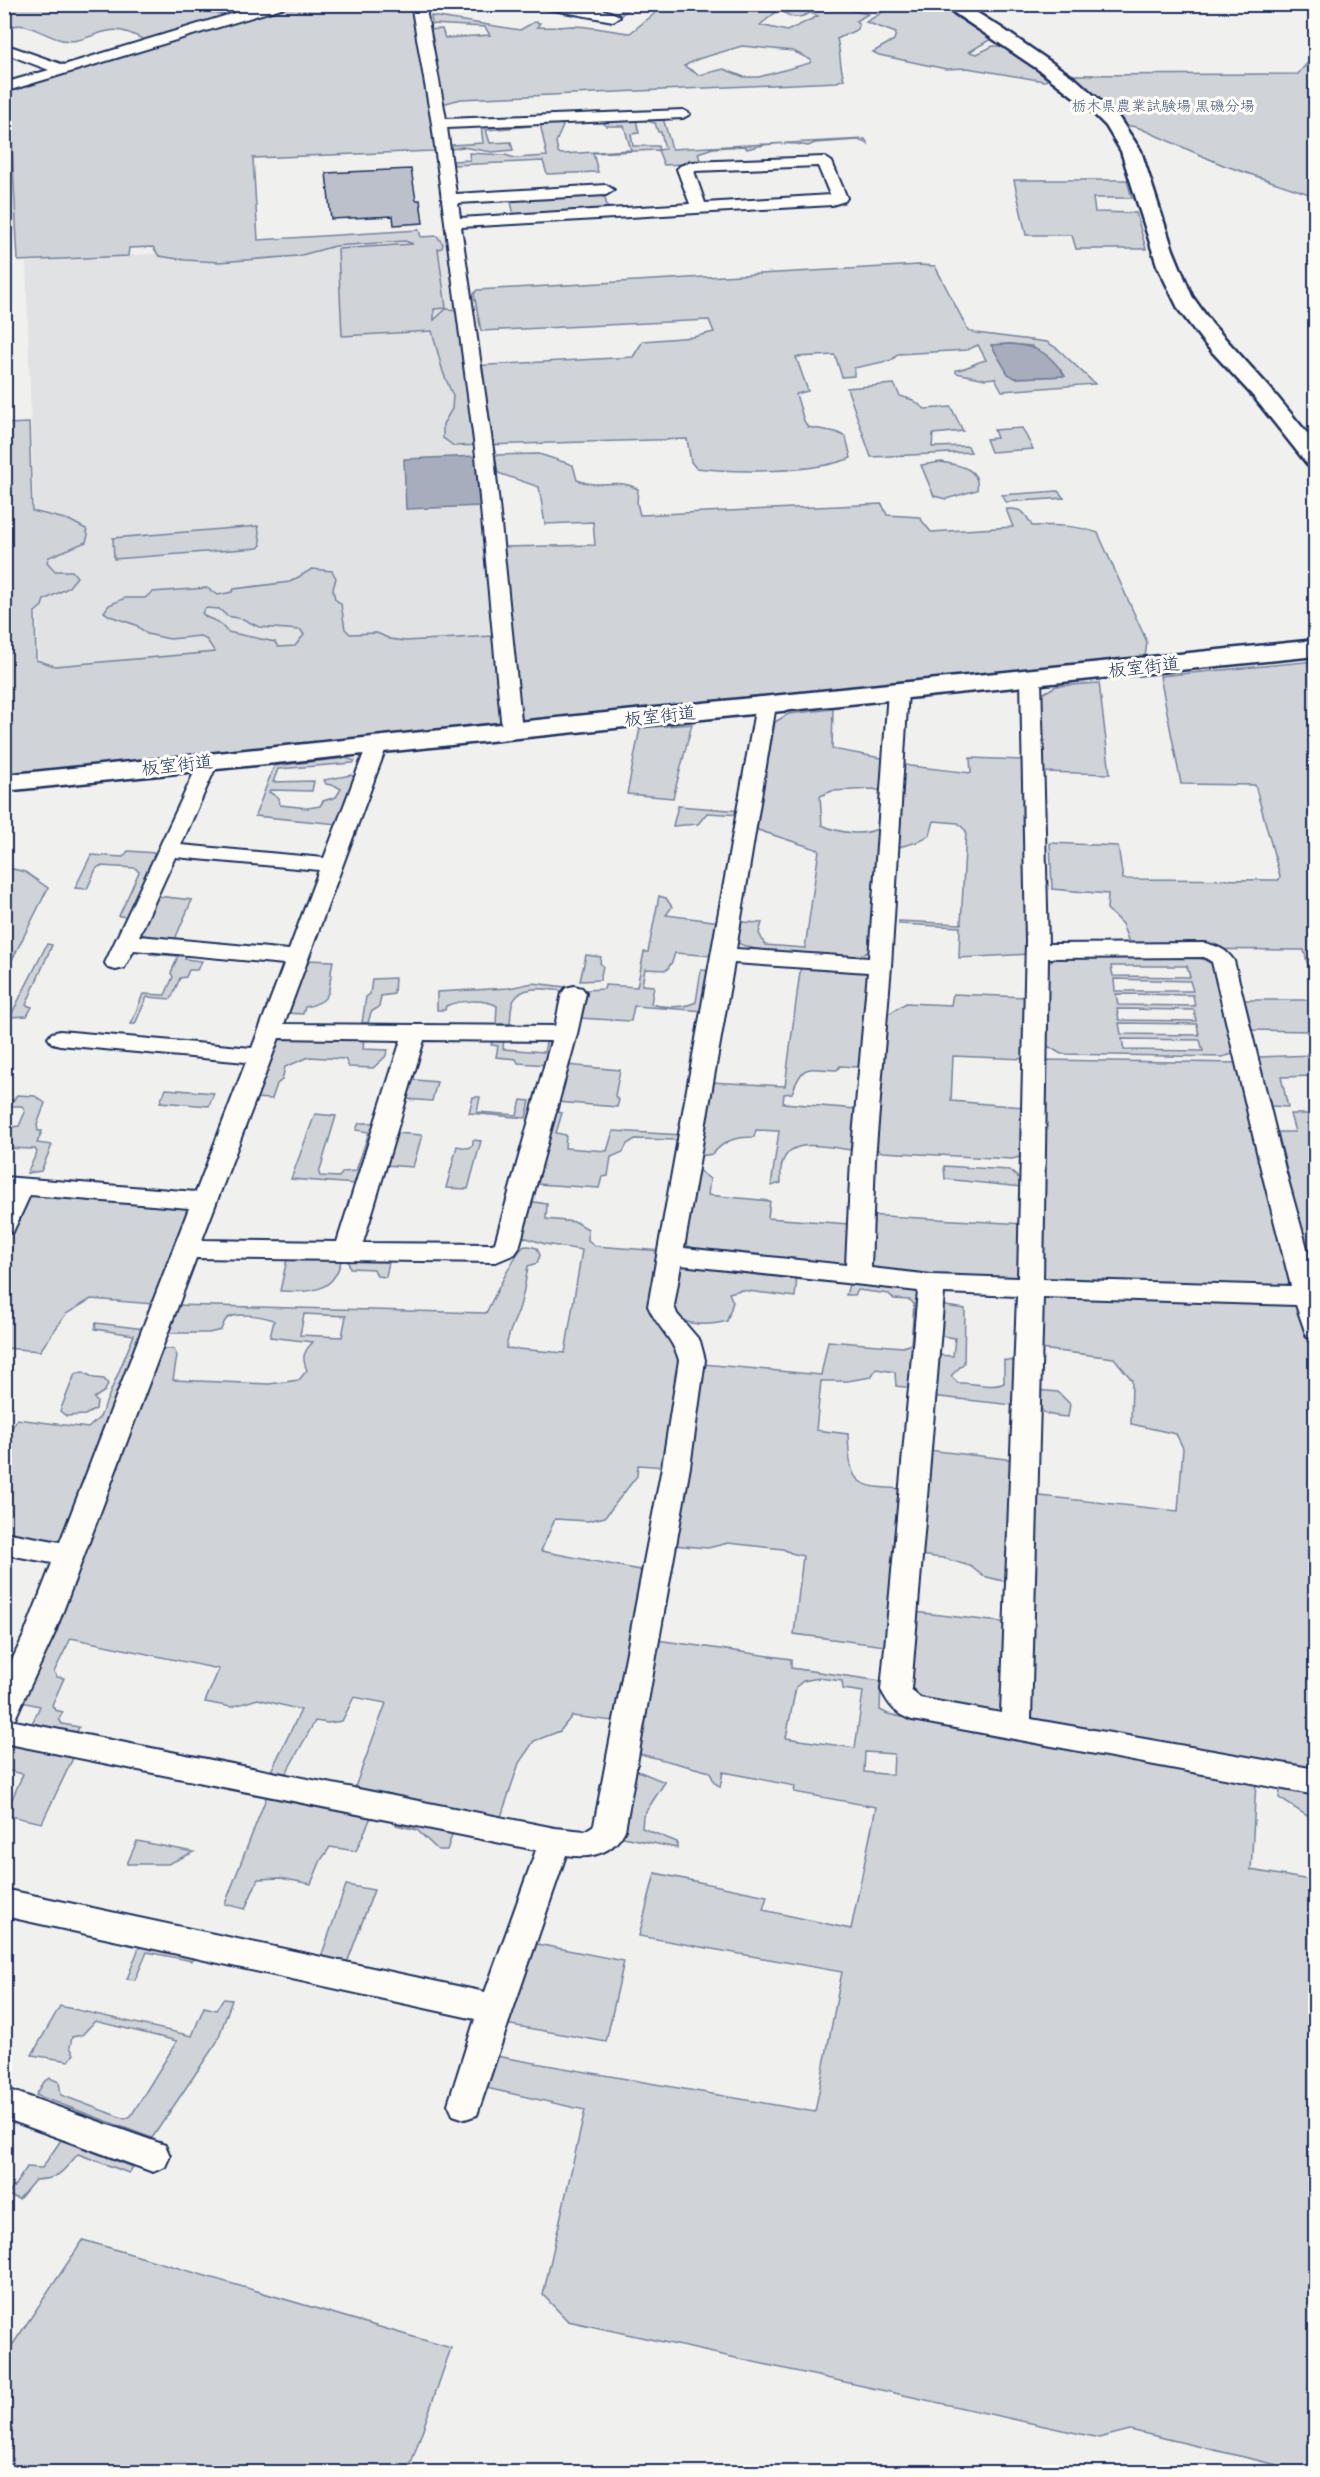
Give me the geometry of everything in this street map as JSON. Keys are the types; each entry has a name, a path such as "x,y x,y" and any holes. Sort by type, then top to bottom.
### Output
{"street":[{"path":"4,88 280,4"},
{"path":"418,4 439,124 485,456 512,730"},
{"path":"542,4 613,17"},
{"path":"950,4 1028,55 1074,89 1098,108 1119,130 1132,153 1169,270 1190,309 1316,460"},
{"path":"4,48 64,70"},
{"path":"439,124 683,114"},
{"path":"453,223 832,200 838,198 824,162 819,160 690,167 685,169 699,208"},
{"path":"450,199 606,190"},
{"name":"板室街道","path":"4,783 1316,648"},
{"path":"1016,1728 1031,1287 1038,951 1037,797 1031,679"},
{"path":"858,1276 863,1159 880,966 898,692"},
{"path":"4,1731 555,1840 590,1845 601,1841 609,1830 674,1478 692,1360 687,1341 666,1318 661,1306 766,705"},
{"path":"4,1710 39,1635 261,1056 377,745"},
{"path":"116,963 208,762"},
{"path":"168,850 332,865"},
{"path":"126,942 296,958"},
{"path":"1038,951 1205,950 1216,953 1222,961 1274,1173 1316,1330"},
{"path":"724,955 880,966"},
{"path":"186,1249 496,1253 506,1248 565,1034 574,993"},
{"path":"270,1031 565,1034"},
{"path":"347,1252 415,1032"},
{"path":"60,1038 261,1056"},
{"path":"4,1226 13,1186 204,1201"},
{"path":"671,1255 932,1284 1306,1296"},
{"path":"932,1284 896,1690 902,1700 912,1708 1316,1782"},
{"path":"4,1543 69,1555"},
{"path":"465,2104 495,2009 555,1840"},
{"path":"4,1902 495,2009"},
{"path":"4,2103 153,2156"}],"shaded area":[{"path":"446,235 480,456 493,639 39,674 26,262"}],"green space":[{"path":"176,4 193,7 223,5 205,11 229,16 255,8 250,5 414,5 417,30 442,29 445,38 490,35 485,27 432,24 431,16 520,30 534,22 540,23 537,27 578,26 630,33 658,11 632,6 619,17 609,13 617,14 625,8 613,5 761,5 760,7 776,12 760,25 787,31 818,16 810,13 793,17 782,11 792,8 825,6 868,14 856,21 859,25 858,29 837,39 844,79 837,82 461,99 431,107 437,148 433,151 253,158 258,240 419,230 421,237 437,236 443,244 442,248 438,249 446,308 434,309 434,320 446,309 460,310 470,366 633,357 643,341 693,337 714,332 709,320 481,331 474,294 477,290 919,265 935,266 968,330 1047,342 1058,349 1095,384 1002,391 995,378 985,379 956,373 956,370 986,360 978,345 967,350 898,354 892,360 854,368 854,376 842,377 835,355 796,357 808,391 796,394 804,421 808,427 836,432 846,437 851,458 817,467 753,471 696,468 691,462 687,439 454,446 443,438 443,424 452,409 453,396 443,372 432,331 342,336 338,249 413,244 405,241 335,246 298,256 219,262 159,256 153,247 129,248 128,256 18,261 9,89 153,44 130,33 115,30 70,41 54,38 21,25 5,28 5,24 11,21 5,18 4,5","holes":["742,46 793,51 811,60 810,63 759,77 744,77 724,69 699,75 684,66 698,59","992,345 1032,346 1064,376 1015,378"]},
{"path":"894,5 938,5 991,39 969,52 977,54 993,46 1002,46 1052,79 1044,81 967,68 946,69 879,55 873,52 894,40 896,33 866,22"},
{"name":"栃木県農業試験場 黒磯分場","path":"1315,54 1315,196 1223,165 1137,127 1121,125 1068,75 1298,74"},
{"path":"647,118 663,118 672,149 865,139 868,144 858,140 815,143 808,146 777,144 747,149 745,146 713,148 698,153 701,163 664,165 658,150 593,153 598,172 547,174 543,161 454,165 453,161 470,160 469,153 505,155 515,158 547,156 540,123 560,123 563,126 556,142 558,152 561,154 631,150 624,126 606,126 601,120 636,119 639,133 631,134 633,146 658,146 659,150 665,149 661,132 658,132 655,123 646,121"},
{"path":"530,124 530,126 486,130 490,143 511,142 513,150 492,152 462,147 452,149 452,145 483,143 481,126"},
{"path":"1014,180 1127,180 1132,198 1093,198 1095,212 1136,213 1146,249 1076,249 1072,235 1026,235"},
{"path":"597,193 605,198 608,210 514,215 510,198"},
{"path":"894,384 900,396 913,400 925,409 951,407 963,431 933,434 932,447 968,446 971,452 871,457 847,388"},
{"path":"29,423 32,511 69,520 86,529 88,535 86,542 49,557 47,562 55,571 72,571 77,577 68,588 44,600 42,606 35,612 36,660 55,666 215,652 207,640 200,636 170,639 147,634 136,625 104,612 109,605 125,598 145,598 152,592 207,588 218,595 232,592 234,589 290,582 312,569 332,571 336,578 333,589 335,599 341,604 345,629 350,634 377,633 390,639 405,641 511,635 503,547 595,545 593,522 545,524 539,487 498,473 495,455 539,454 573,465 577,480 594,484 623,484 638,489 637,503 640,515 882,504 887,515 919,517 931,532 1013,527 1006,509 1011,509 1022,512 1032,526 1066,526 1098,533 1147,642 1145,657 5,777 5,424","holes":["206,608 219,609 227,616 243,619 259,627 301,630 304,635 295,646 278,647 275,642 228,632 218,622 202,613"]},
{"path":"1022,428 1033,449 991,452 986,439 997,438 994,430"},
{"path":"941,462 960,466 972,472 977,482 977,490 946,499 934,496 921,465"},
{"path":"1058,491 1064,498 1006,502 1002,495"},
{"path":"258,526 261,545 258,548 114,559 113,538"},
{"path":"1315,661 1315,993 1304,950 1143,949 1130,945 1122,924 1107,909 1108,894 1052,889 1050,843 1118,846 1123,879 1279,880 1280,876 1255,785 1181,784 1160,676"},
{"path":"1099,683 1110,774 1044,772 1042,694 1056,686"},
{"path":"833,709 832,749 887,759 910,766 971,773 970,758 1023,760 1029,954 959,958 960,927 899,924 899,921 961,924 966,831 958,823 934,821 930,835 917,842 881,852 871,951 853,957 811,956 758,949 737,942 742,922 762,923 759,933 765,945 805,948 819,850 758,830 756,827 775,722 788,714","holes":["873,789 885,792 881,827 867,832 852,833 822,825 820,796 832,791"]},
{"path":"692,724 673,798 627,794 640,728"},
{"path":"346,758 355,761 278,769 273,782 314,781 312,791 270,790 269,792 279,798 280,805 308,808 320,806 323,801 336,797 341,789 326,784 324,780 351,775 356,778 338,824 255,816 274,766"},
{"path":"678,806 742,811 741,815 707,813 698,824 673,826"},
{"path":"128,851 155,853 127,917 119,916 139,872 135,868 100,866 96,869 87,889 75,888 91,855 123,857"},
{"path":"5,867 25,872 48,888 5,974"},
{"path":"157,896 192,900 175,939 145,936 140,931"},
{"path":"659,896 666,898 672,907 666,915 720,922 714,956 675,953 667,970 645,969 642,985 654,986 651,1004 668,1007 686,1005 696,1002 701,970 712,971 706,1011 634,1006 631,1021 578,1018 585,990 604,989 605,985 637,987 644,952 648,952"},
{"path":"47,944 52,945 26,1005 32,1007 27,1016 10,1017 5,1029 5,1015 12,1013"},
{"path":"151,951 186,955 185,959 202,961 197,970 189,970 186,977 180,978 171,999 147,997 135,1024 131,1024 143,994 165,995 173,977 171,973 178,956 150,954"},
{"path":"586,955 601,957 600,963 603,966 600,980 580,981"},
{"path":"1059,957 1199,957 1216,966 1236,1048 1233,1054 1222,1057 1061,1054 1046,1045 1046,964","holes":["1111,966 1187,966 1190,977 1113,976","1114,979 1190,981 1193,991 1115,991","1116,994 1193,995 1195,1006 1118,1005","1117,1009 1194,1010 1196,1021 1119,1020","1119,1023 1197,1024 1199,1035 1121,1034","1122,1039 1200,1040 1203,1051 1124,1050"]},
{"path":"305,960 333,961 329,991 322,1001 305,1007 303,1014 287,1013"},
{"path":"801,964 865,971 870,978 861,1064 857,1067 840,1066 837,1070 812,1069 803,1072 792,1093 784,1094 783,1103 857,1109 852,1150 812,1145 793,1149 786,1155 782,1164 781,1183 771,1186 779,1131 756,1130 754,1137 731,1140 713,1154 699,1156 710,1082 785,1086"},
{"path":"395,978 394,994 381,996 379,1007 371,1012 368,1023 362,1023 366,997 370,994 372,979"},
{"path":"533,983 565,987 564,991 530,989 523,991 512,1005 510,1024 496,1024 497,1006 486,1002 458,1002 446,1006 445,1010 437,1010 437,992 509,988"},
{"path":"953,994 1026,997 1024,1059 953,1056 951,1101 1023,1107 1024,1152 1020,1157 1012,1159 882,1152 872,1147 880,1019 906,1003 951,1005"},
{"path":"1241,1000 1315,1000 1315,1031 1250,1030"},
{"path":"283,1037 364,1038 363,1049 388,1050 385,1057 373,1068 349,1067 345,1059 309,1057 285,1067 282,1080 277,1084 272,1099 254,1098 273,1041"},
{"path":"494,1037 504,1038 503,1049 544,1052 547,1039 554,1045 548,1065 518,1063 516,1059 496,1057 498,1046 491,1045"},
{"path":"1315,1055 1315,1076 1281,1077 1288,1107 1270,1106 1258,1057"},
{"path":"1041,1060 1242,1063 1292,1282 1283,1286 1252,1286 1315,1309 1315,1772 1036,1722 1028,1711 1031,1495 1178,1511 1183,1448 1176,1434 1131,1424 1132,1380 1114,1358 1041,1349"},
{"path":"566,1065 620,1070 615,1096 619,1100 617,1107 557,1102"},
{"path":"416,1080 437,1082 432,1101 405,1099 408,1082"},
{"path":"166,1089 214,1093 209,1106 160,1102"},
{"path":"17,1095 35,1096 45,1103 37,1125 38,1131 42,1131 37,1143 52,1145 41,1171 27,1173 37,1152 35,1149 5,1148 11,1138 5,1137 5,1128 19,1126 25,1112 22,1106 5,1106 6,1101 13,1101"},
{"path":"473,1097 480,1097 477,1112 517,1115 521,1100 530,1101 526,1118 469,1113"},
{"path":"551,1111 562,1113 556,1133 566,1135 565,1148 607,1151 613,1131 683,1135 681,1140 635,1139 627,1144 623,1152 611,1157 608,1176 602,1177 599,1188 537,1184"},
{"path":"315,1114 336,1116 320,1176 339,1177 343,1172 356,1171 369,1132 356,1130 359,1123 374,1123 356,1184 291,1179"},
{"path":"1290,1114 1310,1114 1316,1135 1316,1212 1312,1213 1315,1226 1315,1288 1278,1132 1295,1132"},
{"path":"394,1133 422,1135 413,1167 385,1165"},
{"path":"473,1140 481,1141 468,1189 446,1188 457,1146 468,1148 473,1145"},
{"path":"944,1166 1009,1170 1021,1180 1021,1187 945,1179"},
{"path":"698,1170 710,1179 708,1195 770,1201 768,1218 849,1224 849,1263 840,1270 702,1251 688,1246 685,1242 691,1194"},
{"path":"33,1193 199,1203 154,1304 91,1299 66,1314 40,1351 5,1348 4,1243 25,1198"},
{"path":"528,1201 547,1204 546,1219 576,1222 588,1229 588,1240 595,1246 662,1251 680,1349 666,1467 638,1465 637,1476 605,1517 588,1521 555,1519 541,1551 640,1570 643,1577 613,1721 572,1716 560,1731 534,1741 519,1763 501,1817 355,1787 386,1703 354,1697 342,1721 328,1723 315,1721 286,1773 271,1771 301,1710 258,1699 231,1707 205,1702 219,1669 71,1638 54,1672 57,1677 64,1678 52,1705 55,1710 63,1712 59,1719 62,1724 79,1727 76,1734 31,1726 40,1706 22,1702 12,1722 8,1716 80,1552 5,1535 5,1441 17,1419 88,1428 100,1417 134,1335 95,1329 96,1323 145,1329 157,1349 174,1349 177,1356 173,1380 269,1384 299,1380 307,1370 304,1355 313,1342 270,1337 274,1321 251,1315 232,1316 226,1320 221,1330 209,1333 165,1333 175,1305 486,1313 519,1251 528,1246 537,1248 540,1255 537,1263 528,1266 524,1292 506,1348 565,1353 582,1250 545,1244 523,1237 521,1232","holes":["304,1314 346,1316 342,1337 300,1335"]},
{"path":"866,1215 1027,1224 1023,1279 936,1278 874,1270 868,1266"},
{"path":"287,1259 341,1261 332,1280 318,1289 280,1291"},
{"path":"348,1261 389,1262 386,1277 377,1276 374,1269 350,1268"},
{"path":"684,1262 797,1277 795,1297 741,1290 729,1293 733,1302 727,1321 712,1324 691,1323 671,1315 676,1266"},
{"path":"850,1281 912,1290 919,1295 913,1388 896,1386 895,1372 876,1369 871,1377 847,1381 821,1381 816,1430 848,1434 851,1465 859,1481 876,1487 907,1489 928,1450 1015,1460 1011,1583 983,1576 970,1566 943,1558 919,1555 894,1572 885,1646 794,1634 803,1556 783,1549 728,1543 708,1548 672,1545 703,1364 821,1375 828,1341 903,1347 911,1344 914,1304 910,1300 894,1299 889,1294 858,1290 855,1295 846,1295"},
{"path":"939,1305 965,1309 964,1363 951,1376 958,1383 999,1385 1004,1383 1004,1360 1015,1361 1013,1405 931,1396 935,1355 953,1356 955,1338 935,1335"},
{"path":"83,1372 94,1378 104,1379 108,1384 105,1391 94,1398 97,1402 96,1409 85,1415 66,1416 60,1411 75,1374"},
{"path":"1036,1390 1058,1392 1070,1404 1068,1417 1048,1414 1040,1409"},
{"path":"914,1612 1009,1623 1007,1705 1001,1713 987,1717 921,1705 907,1689"},
{"path":"657,1640 791,1659 791,1668 881,1681 880,1710 888,1714 999,1738 1256,1783 1251,1870 1315,1881 1316,2409 1313,2430 1315,2431 1315,2472 1290,2472 1290,2468 1130,2430 1099,2438 568,2321 543,2295 585,2110 486,2088 490,2055 815,2112 842,1972 639,1936 655,1873 767,1896 763,1910 851,1929 876,1807 794,1792 795,1786 723,1772 720,1787 714,1782 710,1772 640,1754","holes":["819,1678 842,1681 843,1689 863,1692 855,1748 786,1738 796,1687 803,1681","865,1752 894,1754 893,1775 864,1772"]},
{"path":"9,1743 74,1756 42,1823 5,1815 23,1774 5,1770 5,1751"},
{"path":"633,1769 665,1782 643,1816 642,1828 677,1842 677,1848 618,1836"},
{"path":"1281,1785 1315,1791 1315,1821 1279,1798"},
{"path":"268,1793 372,1815 356,1851 330,1847 321,1860 311,1884 280,1878 258,1879 245,1909 225,1904"},
{"path":"397,1820 453,1832 447,1850 438,1850 417,1830 396,1825"},
{"path":"137,1841 194,1852 168,1864 127,1864"},
{"path":"346,1885 374,1890 347,1963 321,1957"},
{"path":"532,1943 624,1961 606,2042 505,2024"},
{"path":"140,1945 194,1956 192,1961 147,1952 135,1980 127,1979"},
{"path":"223,1999 232,2000 217,2042 152,2138 36,2095 44,2082 50,2078 59,2082 61,2095 125,2119 131,2116 177,2041 95,2021 82,2035 72,2037 70,2047 74,2054 69,2061 32,2055 60,2006 192,2036 204,2007 216,2010"},
{"path":"61,2140 133,2167 129,2173 78,2154 60,2173 50,2178 35,2180 19,2199 8,2195 27,2167 42,2168"},
{"path":"83,2240 451,2348 408,2472 5,2472 5,2356"}],"water":[{"path":"1010,344 1042,352 1065,376 1015,378 1008,374 991,345"},
{"path":"478,456 481,506 406,509 404,459"}],"building":[{"path":"411,169 416,200 420,200 423,223 394,225 393,216 331,219 326,173"}]}
